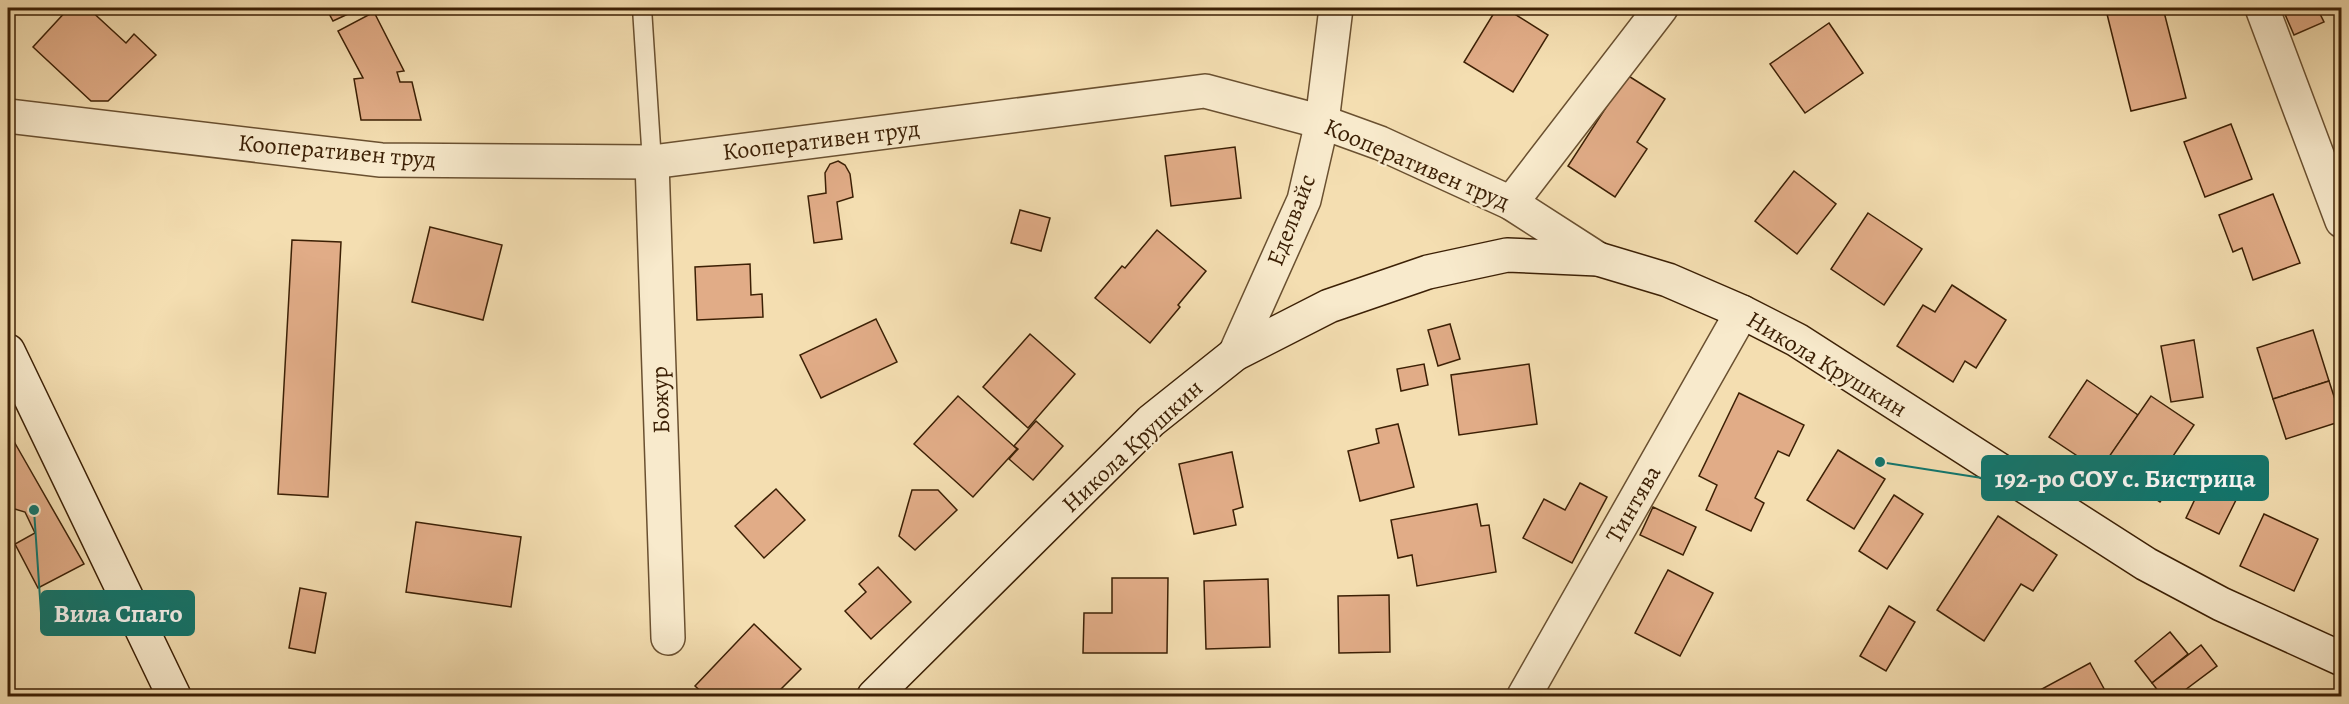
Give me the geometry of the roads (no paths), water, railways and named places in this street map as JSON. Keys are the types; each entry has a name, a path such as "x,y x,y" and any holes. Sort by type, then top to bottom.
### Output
{"street":[{"name":"Еделвайс","path":"1235,354 1304,200 1322,122 1336,8"},
{"path":"1511,203 1661,8"},
{"path":"2262,8 2342,221"},
{"name":"Кооперативен труд","path":"8,116 381,160 652,162 1205,91 1322,122 1380,142 1511,203 1598,259"},
{"name":"Божур","path":"652,162 668,638"},
{"name":"Никола Крушкин","path":"874,696 1151,421 1235,354 1329,306 1428,272 1507,255 1598,259 1668,280 1742,312 1797,340 2146,564 2221,604 2342,659"},
{"name":"Тинтява","path":"1524,696 1742,312"},
{"path":"8,351 174,696"}],"lane":[{"path":"642,8 652,162"}],"place":[{"name":"192-ро СОУ с. Бистрица","path":"1880,462"},
{"name":"Вила Спаго","path":"34,510"}]}
